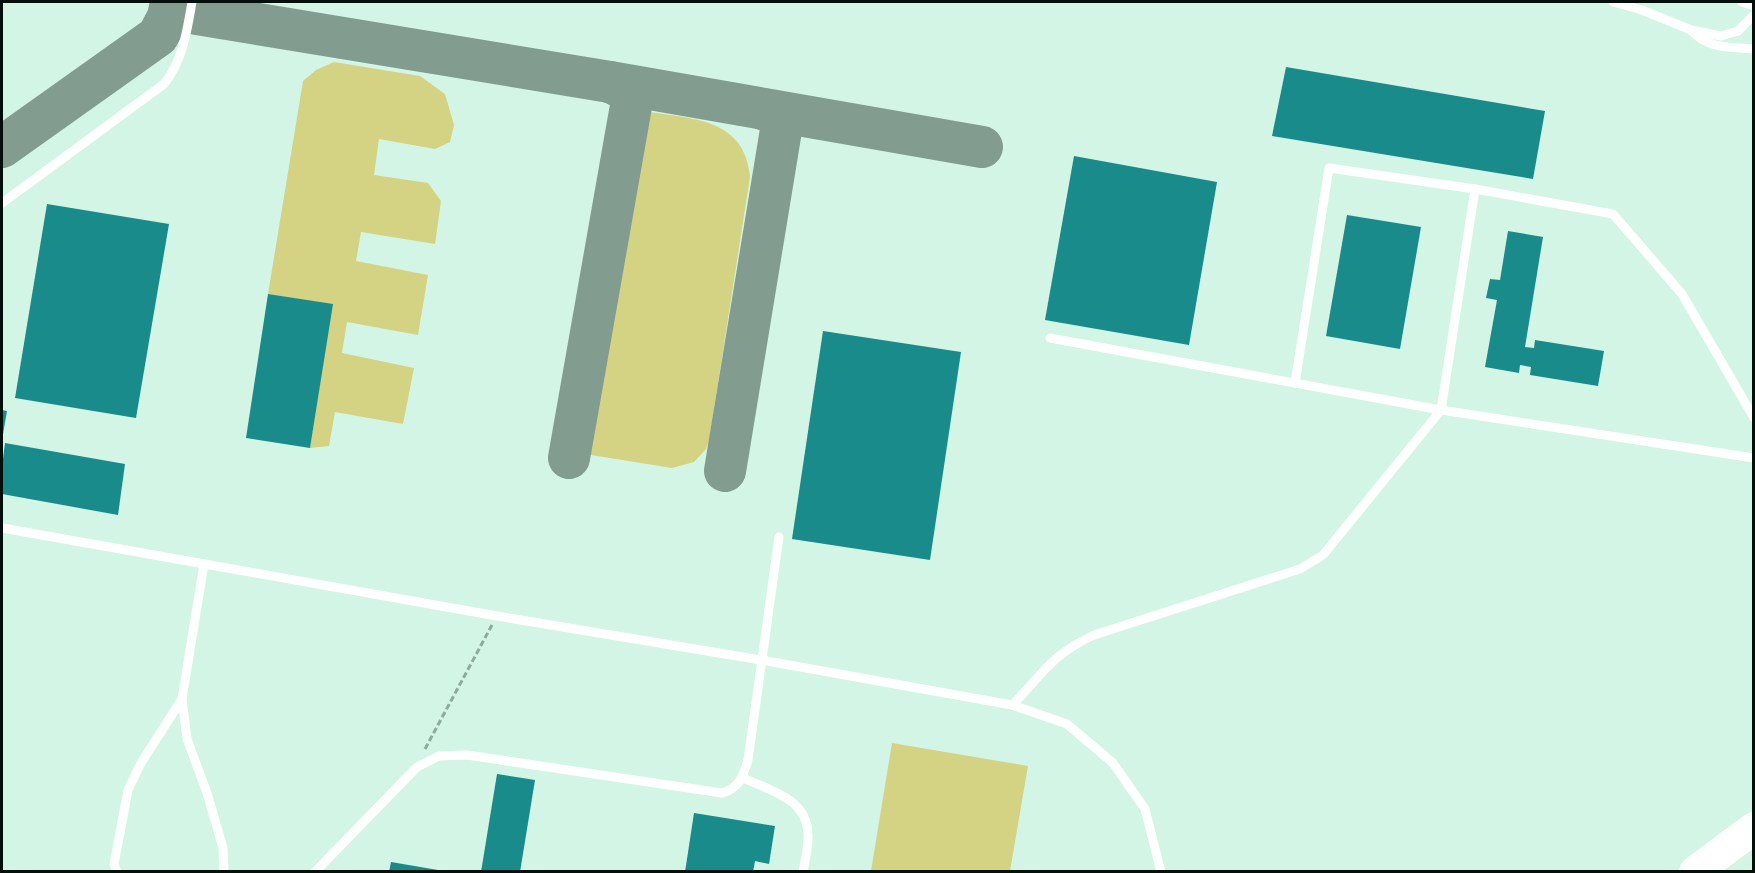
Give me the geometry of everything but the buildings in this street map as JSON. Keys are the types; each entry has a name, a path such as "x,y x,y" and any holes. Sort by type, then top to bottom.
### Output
{"highway":[{"path":"1695,872 1754,828"},
{"path":"1730,872 1754,853"}],"lane":[{"path":"2,203 164,84 178,64 184,46 192,2"},
{"path":"1613,2 1642,10 1691,30 1721,36 1738,31 1754,15"},
{"path":"1742,2 1754,6"},
{"path":"1691,30 1698,39 1707,44 1754,49"},
{"path":"1295,383 1329,168 1475,189 1613,214 1682,294 1754,418"},
{"path":"1012,705 1056,658 1094,634 1300,569 1323,555 1441,410 1475,189"},
{"path":"1050,338 1441,410 1754,458"},
{"path":"2,528 1012,705 1067,724 1113,763 1145,809 1161,872"},
{"path":"315,872 417,767 439,756 467,755 722,793 732,790 743,778 748,760 779,537"},
{"path":"204,564 182,699 187,739 207,793 223,848 224,872"},
{"path":"117,872 114,864 128,790 141,763 182,699"},
{"path":"743,778 794,802 804,816 808,833 803,872"}],"path":[{"path":"426,763 425,749 496,616"}],"shaded area":[{"path":"334,62 420,76 445,94 454,125 450,142 435,149 379,139 374,175 428,183 441,201 435,244 361,232 356,261 428,275 418,335 347,322 342,353 414,368 403,424 335,412 329,446 310,448 332,305 268,294 303,81 316,70"},
{"path":"644,111 712,124 726,132 738,142 746,157 750,177 709,441 706,449 694,462 672,468 585,454"},
{"path":"892,743 1028,766 1010,871 871,871"}],"taxiway":[{"path":"2,147 158,36 168,17 171,2"},
{"path":"178,2 188,11 197,14 610,82 982,147"},
{"path":"569,458 631,106 625,91 610,82"},
{"path":"725,471 781,130 776,116 763,109"}]}
